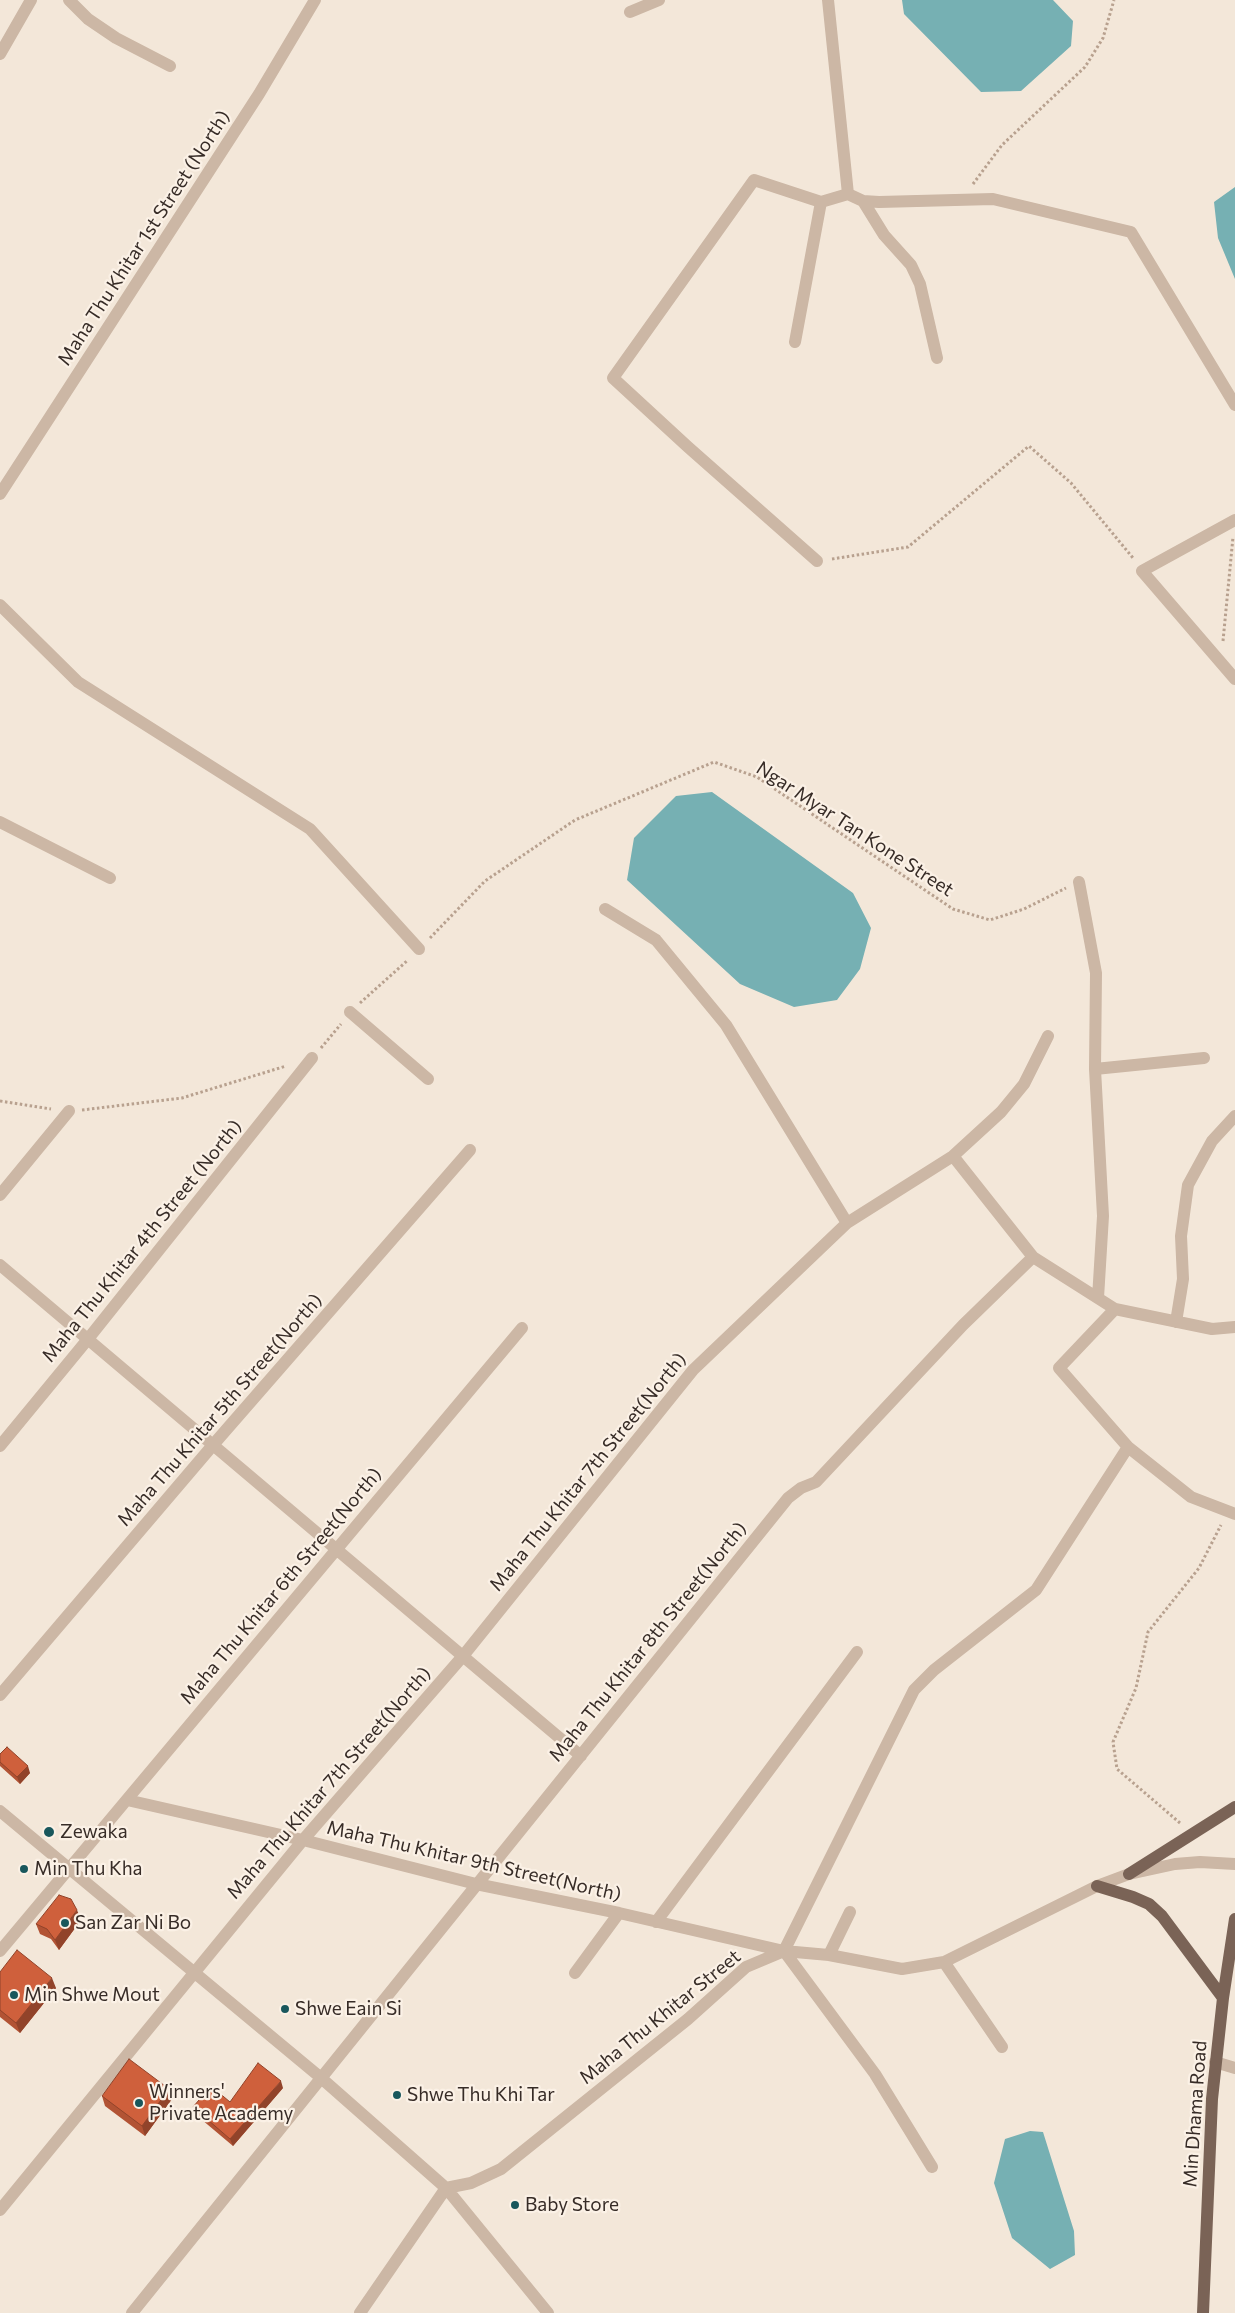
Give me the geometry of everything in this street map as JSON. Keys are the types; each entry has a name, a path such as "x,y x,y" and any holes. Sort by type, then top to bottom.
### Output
{"main road":[{"path":"1129,1874 1235,1807"},
{"path":"1097,1886 1133,1896 1149,1904 1162,1916 1223,1998"},
{"name":"Min Dhama Road","path":"1203,2313 1215,2062 1235,1919"}],"street":[{"path":"2,47 31,0"},
{"path":"69,0 88,19 116,38 170,66"},
{"name":"Maha Thu Khitar 1st Street (North)","path":"0,494 260,94 315,0"},
{"path":"630,12 659,0"},
{"path":"828,0 848,194"},
{"path":"817,561 613,378 754,180 821,202 848,194 863,200 993,199 1131,232 1235,405"},
{"path":"863,200 884,235 911,264 920,284 937,358"},
{"path":"794,342 821,202"},
{"path":"1235,526 1142,571 1235,679"},
{"path":"0,604 78,682 310,829 419,950"},
{"path":"0,822 110,878"},
{"path":"1079,882 1096,973 1095,1069 1103,1216 1098,1298"},
{"path":"605,909 656,940 726,1025 847,1223"},
{"path":"350,1012 428,1079"},
{"name":"Maha Thu Khitar 7th Street(North)","path":"0,2210 304,1840 463,1656 693,1370 847,1223 954,1156 1001,1112 1024,1084 1048,1036"},
{"name":"Maha Thu Khitar 4th Street (North)","path":"0,1446 88,1339 312,1058"},
{"path":"1095,1069 1204,1058"},
{"path":"0,1195 69,1111"},
{"path":"1176,1322 1183,1279 1181,1236 1188,1185 1212,1141 1235,1116"},
{"name":"Maha Thu Khitar 5th Street(North)","path":"0,1695 213,1445 470,1150"},
{"path":"954,1156 1033,1257 1115,1309 1212,1329 1235,1327"},
{"name":"Maha Thu Khitar 8th Street(North)","path":"132,2313 320,2077 788,1498 801,1488 816,1482 963,1325 1033,1257"},
{"path":"0,1265 581,1756"},
{"path":"1115,1309 1059,1368 1128,1447 1190,1497 1232,1512"},
{"name":"Maha Thu Khitar 6th Street(North)","path":"0,1951 522,1328"},
{"path":"932,2167 875,2074 784,1951 914,1690 934,1670 1036,1590 1128,1447"},
{"path":"656,1922 857,1652"},
{"name":"Maha Thu Khitar 9th Street(North)","path":"127,1800 304,1840 476,1884 618,1913 784,1951"},
{"path":"0,1811 320,2077 446,2188 542,2311"},
{"name":"Maha Thu Khitar Street","path":"446,2188 471,2184 501,2169 688,2018 746,1967 784,1951 829,1955 902,1969 944,1962 1097,1886 1129,1874 1174,1864 1200,1862 1235,1864"},
{"path":"829,1955 850,1912"},
{"path":"575,1973 618,1913"},
{"path":"944,1962 1002,2047"},
{"path":"1215,2062 1235,2068"},
{"path":"360,2313 446,2188"}],"path":[{"path":"961,200 1002,145 1085,66 1103,38 1114,0"},
{"path":"817,561 908,547 1029,446 1072,483 1142,571"},
{"path":"1221,664 1235,526"},
{"name":"Ngar Myar Tan Kone Street","path":"312,1058 350,1012 419,950 485,881 575,820 714,762 757,777 953,909 990,920 1024,909 1079,882"},
{"path":"0,1101 69,1111 182,1098 312,1058"},
{"path":"1192,1833 1117,1769 1113,1742 1136,1688 1148,1632 1199,1568 1232,1512"}],"water":[{"path":"902,0 1053,0 1073,21 1071,46 1021,91 981,92 904,14"},
{"path":"1235,187 1235,279 1218,238 1214,202"},
{"path":"712,792 853,893 871,928 860,969 837,1000 794,1007 740,984 627,880 634,838 676,796"},
{"path":"1030,2131 1043,2132 1074,2231 1075,2255 1050,2269 1012,2238 994,2183 1005,2139"}],"building":[{"path":"7,1747 28,1766 17,1777 0,1762 0,1754"},
{"path":"59,1895 71,1899 77,1910 55,1940 47,1929 36,1924"},
{"path":"17,1950 52,1978 16,2023 0,2010 0,1972"},
{"name":"Winners' Private Academy","path":"129,2059 169,2089 142,2126 102,2096"},
{"path":"258,2063 281,2081 230,2139 193,2107 211,2086 230,2102"}],"place":[{"name":"Zewaka","path":"49,1832"},
{"name":"Min Thu Kha","path":"24,1869"},
{"name":"San Zar Ni Bo","path":"65,1923"},
{"name":"Min Shwe Mout","path":"14,1995"},
{"name":"Shwe Eain Si","path":"285,2009"},
{"name":"Shwe Thu Khi Tar","path":"397,2095"},
{"name":"Winners' Private Academy","path":"139,2103"},
{"name":"Baby Store","path":"515,2205"}]}
